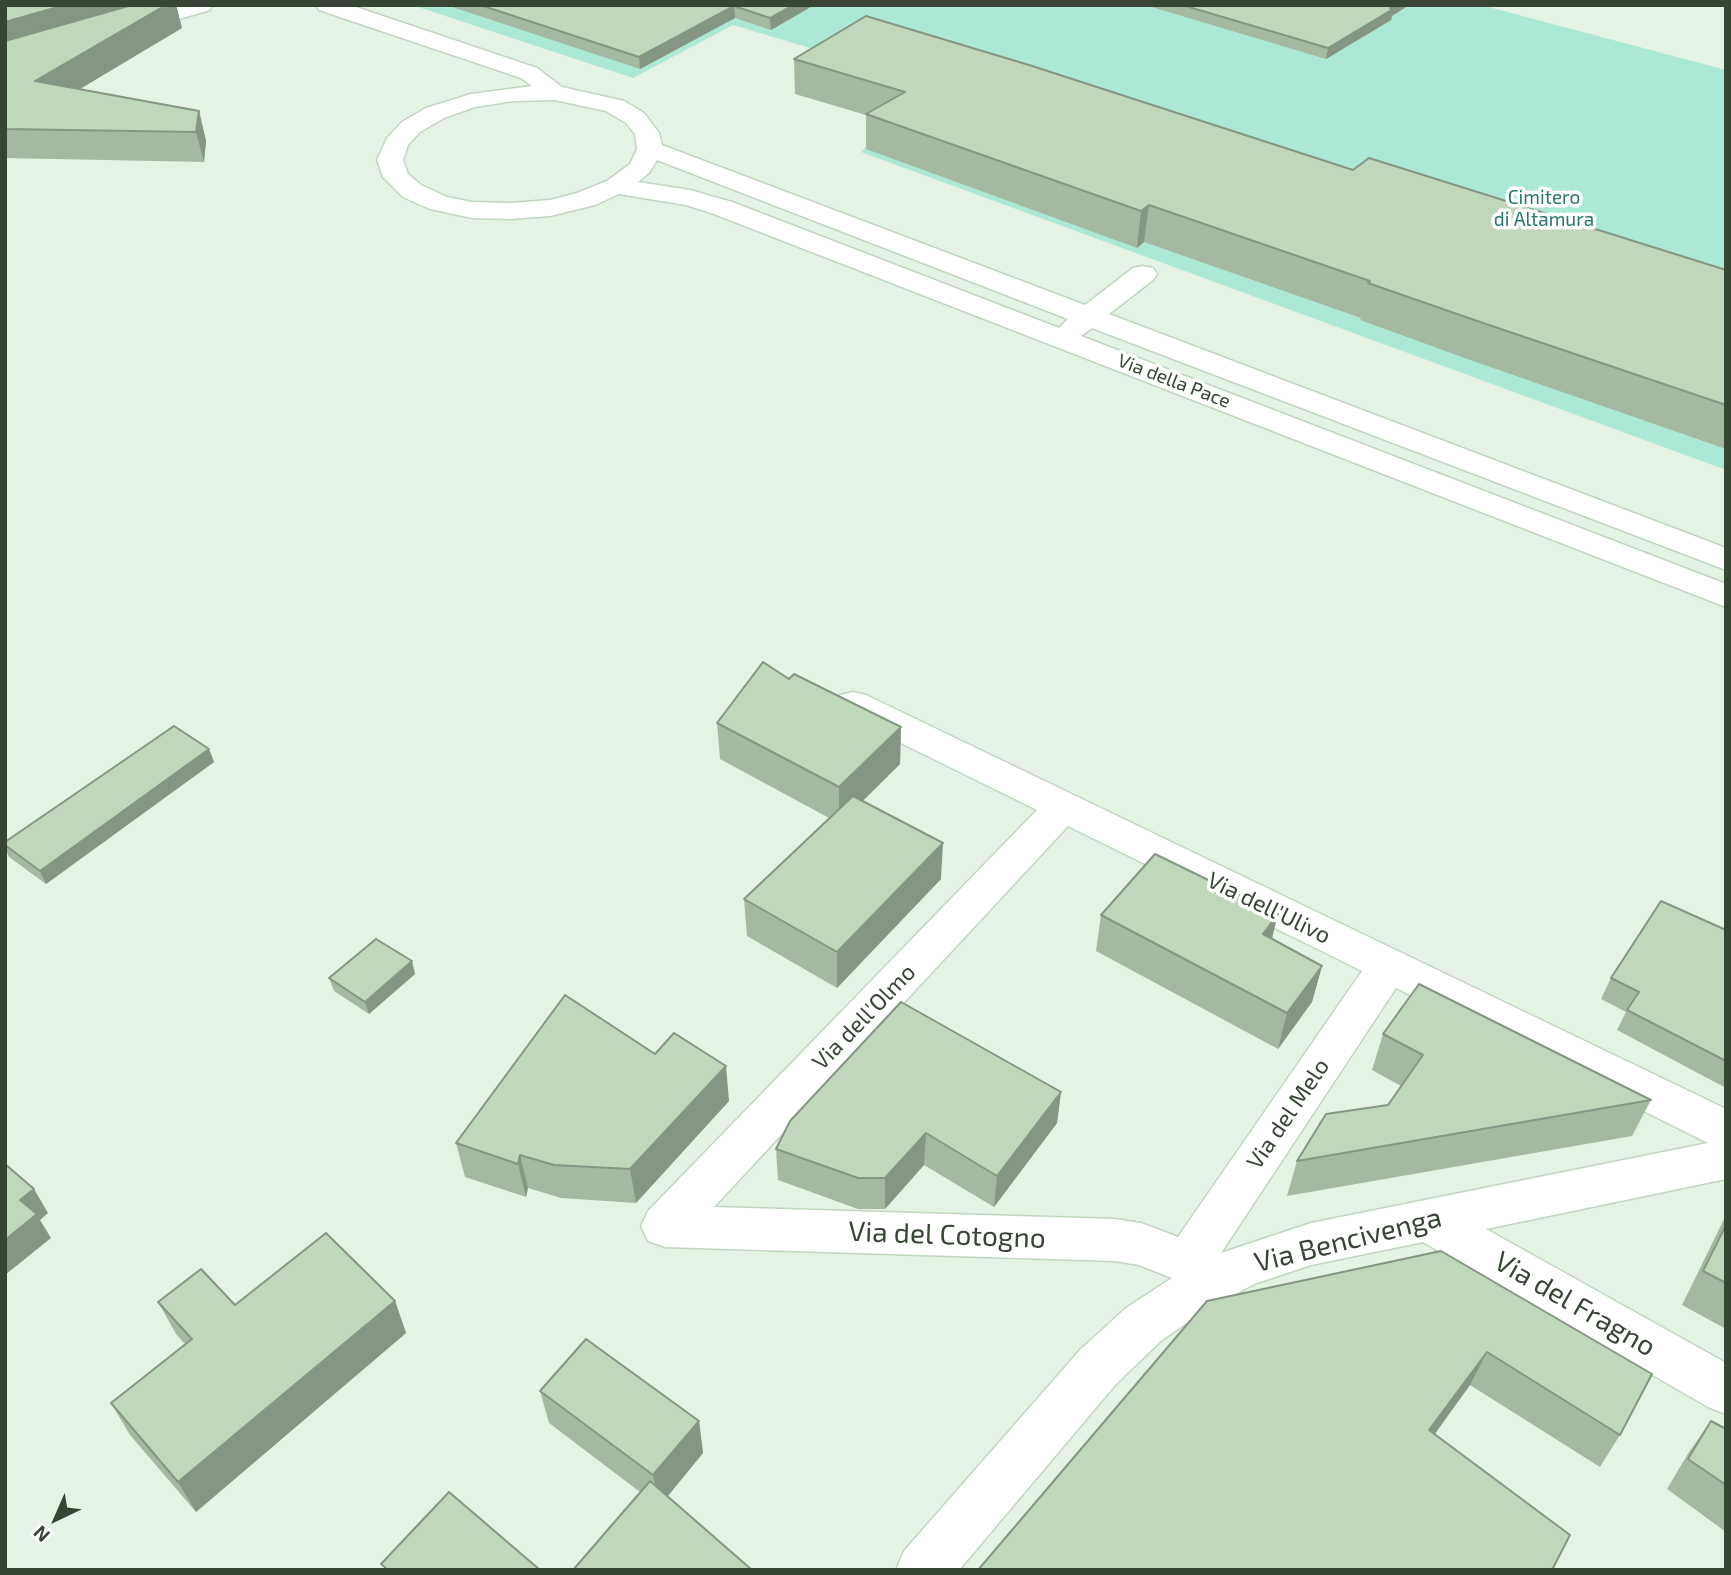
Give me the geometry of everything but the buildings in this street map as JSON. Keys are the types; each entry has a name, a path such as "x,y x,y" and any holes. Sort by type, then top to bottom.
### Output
{"street":[{"path":"110,32 202,5"},
{"path":"327,5 528,73 555,93"},
{"path":"435,113 455,82 454,65 443,43"},
{"path":"555,93 615,106 635,118 647,133 650,149 640,169 616,186 586,199 537,209 472,210 439,203 412,191 396,177 390,160 396,143 411,127 435,113 482,99 513,94 555,93"},
{"name":"Via della Pace","path":"650,149 1726,560"},
{"name":"Via della Pace","path":"616,186 690,198 723,208 1726,596"},
{"path":"1063,338 1143,274"},
{"name":"Via dell'Ulivo","path":"826,691 1726,1130"},
{"name":"Via dell'Olmo","path":"665,1226 1063,807"},
{"name":"Via del Melo","path":"1205,1269 1388,966"},
{"name":"Via Bencivenga","path":"923,1570 1098,1367 1144,1324 1184,1297 1205,1269 1241,1267 1311,1244 1726,1158"},
{"name":"Via del Fragno","path":"1425,1219 1726,1390"},
{"name":"Via del Cotogno","path":"665,1226 1115,1240 1141,1244 1205,1269"}],"green space":[{"name":"Cimitero di Altamura","path":"412,5 1481,5 1726,70 1726,470 861,152 930,84 733,25 633,78"}]}
